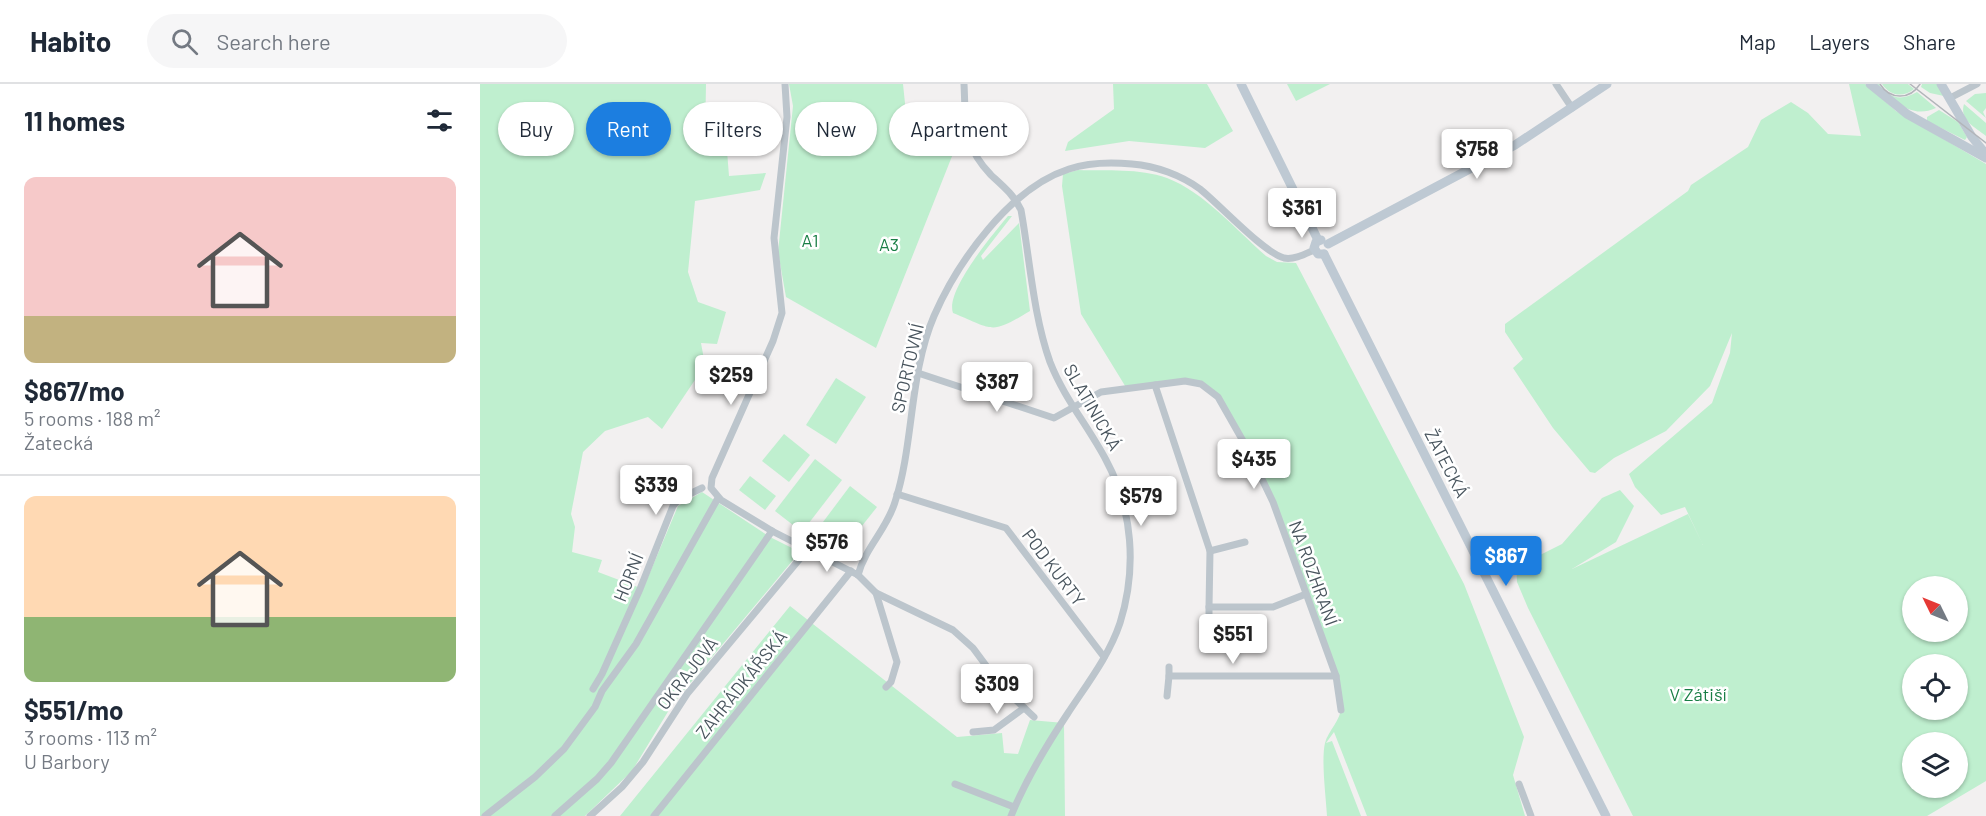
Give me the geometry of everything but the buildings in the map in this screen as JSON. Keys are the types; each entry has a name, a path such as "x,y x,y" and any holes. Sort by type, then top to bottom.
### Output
{"street":[{"path":"785,84 787,117 774,238 782,313 774,341 712,478 711,488 718,498 772,531 854,573 876,593 953,630 973,648 1002,687 1034,717"},
{"path":"964,84 966,138 973,153 1016,199"},
{"path":"1241,84 1316,245 1324,254 1328,244 1515,145 1607,84"},
{"path":"1556,84 1572,108"},
{"path":"1870,84 1907,114 1986,156"},
{"path":"1941,84 1972,137 1986,156"},
{"path":"1950,98 1977,84"},
{"name":"SPORTOVNÍ","path":"854,573 886,526 897,494 918,373 934,316 973,249 1016,199 1068,169 1104,162 1144,165 1172,173 1198,188 1274,253 1293,258 1316,245"},
{"name":"SLATINICKÁ","path":"1011,816 1037,760 1104,657 1119,624 1127,593 1131,551 1129,529 1118,484 1106,460 1072,408 1045,346 1021,210 1016,199"},
{"path":"1316,245 1322,240 1328,244"},
{"name":"ŽATECKÁ","path":"1324,254 1606,816"},
{"name":"NA ROZHRANÍ","path":"918,373 1047,417 1059,416 1101,392 1185,381 1201,384 1223,403 1273,502 1336,676 1341,710"},
{"path":"1155,385 1210,551 1209,616"},
{"name":"HORNÍ","path":"593,689 636,600 673,506 679,499 702,488"},
{"name":"POD KURTY","path":"897,494 1006,528 1104,657"},
{"path":"485,816 535,777 564,749 595,707 602,691 636,644 718,498"},
{"path":"555,816 597,779 611,762 772,531"},
{"path":"1210,551 1245,542"},
{"name":"OKRAJOVÁ","path":"591,816 622,788 643,762 687,694 808,549"},
{"name":"ZAHRÁDKÁŘSKÁ","path":"654,816 854,573"},
{"path":"876,593 897,662 891,682 886,687"},
{"path":"1209,607 1274,607 1306,594"},
{"path":"1167,696 1169,667"},
{"path":"1169,676 1336,676"},
{"path":"973,732 994,730 1024,708"},
{"path":"955,784 1014,807"},
{"path":"1519,784 1532,816"}],"green space":[{"path":"480,84 706,84 706,102 683,102 683,156 727,156 729,176 766,173 760,190 695,201 688,272 698,302 726,312 717,344 701,343 705,365 662,429 648,417 605,431 583,452 571,514 575,527 572,552 602,560 598,572 643,589 678,506 702,492 770,537 798,551 798,554 672,705 632,771 585,816 480,816"},
{"path":"789,84 903,84 905,102 889,102 889,156 952,156 876,348 786,297 778,252 793,106"},
{"path":"1113,84 1207,84 1233,131 1205,148 1129,141 1065,151 1068,142 1114,109"},
{"path":"1287,84 1330,84 1296,101"},
{"name":"V Zátiší","path":"1849,84 1865,84 1896,111 1986,164 1986,781 1968,792 1968,732 1902,732 1902,798 1957,798 1927,816 1633,816 1528,608 1517,582 1516,561 1540,555 1562,544 1602,498 1620,490 1634,506 1616,542 1572,569 1688,514 1703,545 1685,507 1661,515 1635,487 1629,474 1712,403 1730,353 1732,333 1710,386 1666,431 1614,458 1595,473 1590,472 1553,428 1513,368 1523,359 1505,332 1505,324 1688,191 1691,185 1748,147 1761,120 1791,102 1808,113 1828,134 1861,136"},
{"path":"1874,84 1879,84 1887,93 1896,97 1906,97 1917,92 1936,108 1927,111 1910,110"},
{"path":"1882,84 1908,84 1914,89 1901,95 1889,91"},
{"path":"1922,84 1937,84 1944,96 1930,93 1921,87"},
{"path":"1986,93 1986,108 1983,112 1986,118 1966,101 1975,94"},
{"path":"1964,104 1986,123 1986,136 1966,119"},
{"path":"1939,110 1958,122 1967,137 1965,140 1927,121 1927,117"},
{"path":"1078,170 1134,171 1167,178 1181,184 1207,202 1266,256 1277,262 1296,263 1464,584 1524,737 1513,775 1525,816 1367,816 1334,732 1326,743 1332,741 1361,816 1327,816 1324,750 1327,738 1341,711 1341,706 1323,637 1286,534 1264,483 1221,404 1203,386 1185,381 1127,389 1081,314 1062,186 1063,174"},
{"path":"1008,216 1012,216 981,256 983,260 1019,223 1030,311 999,327 985,326 953,313 952,303 972,263"},
{"path":"836,378 866,397 836,444 806,425"},
{"path":"784,434 810,455 789,482 762,461"},
{"path":"815,459 842,480 802,532 775,511"},
{"path":"750,476 776,496 765,510 739,490"},
{"path":"850,486 877,507 846,546 820,526"},
{"path":"790,606 957,737 1002,733 1004,753 1018,754 1030,720 1064,723 1065,816 620,816"}],"tram line":[{"path":"1880,84 1889,93 1900,96 1911,93 1920,84"},
{"path":"1910,84 1986,143"}],"park label":[{"name":"A1","path":"810,240"},
{"name":"A3","path":"889,244"}]}
